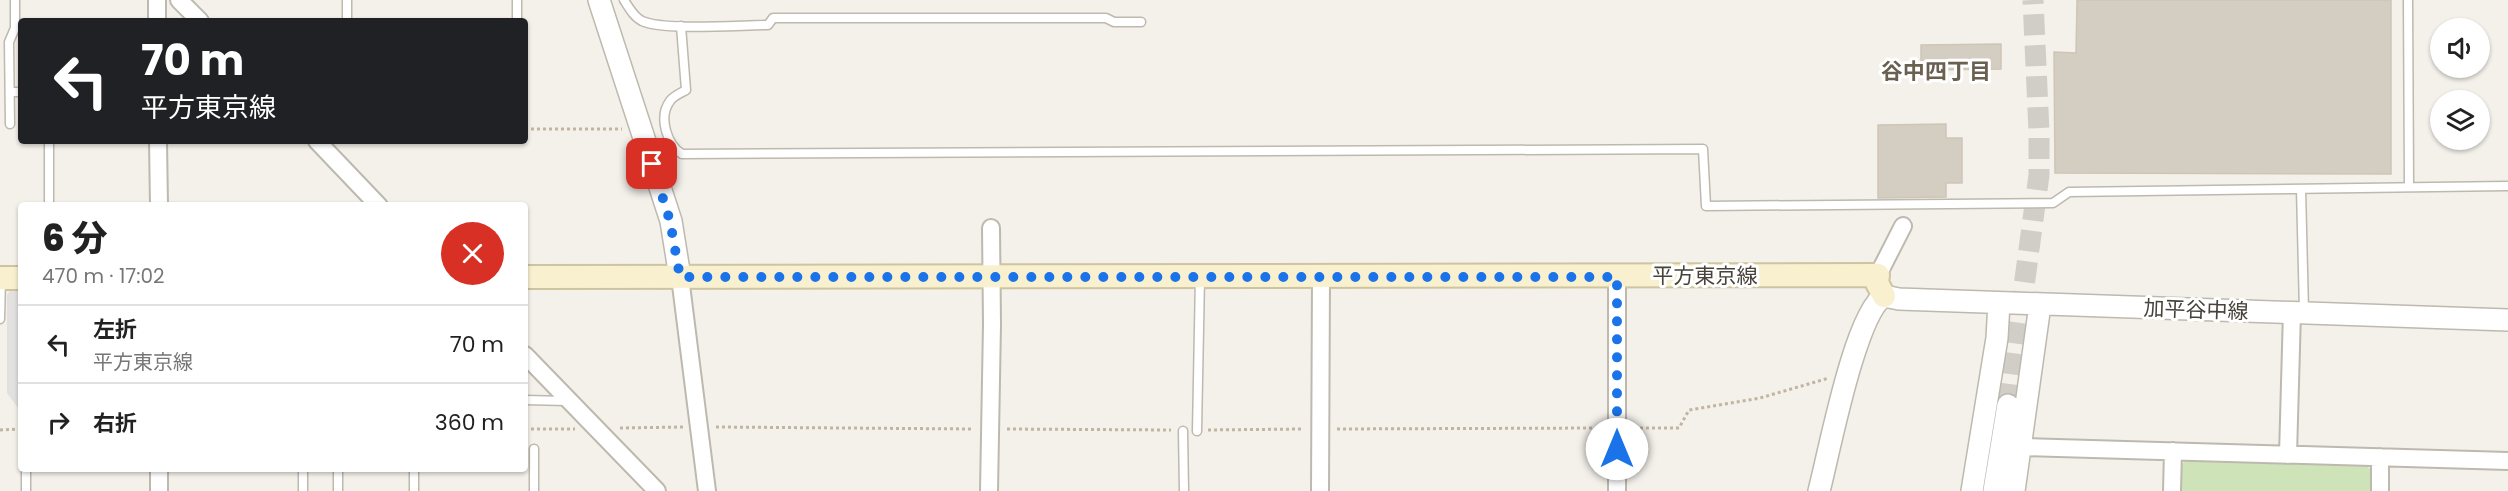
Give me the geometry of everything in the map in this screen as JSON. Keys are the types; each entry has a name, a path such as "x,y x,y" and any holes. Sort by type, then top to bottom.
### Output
{"main road":[{"name":"平方東京線","path":"528,277 1617,277 1881,286"},
{"path":"0,278 18,278"}],"street":[{"path":"157,0 157,18"},
{"path":"179,0 197,18"},
{"path":"599,0 670,221 680,277 707,491"},
{"path":"158,144 159,202"},
{"path":"320,144 376,202"},
{"path":"1819,491 1849,369 1903,226"},
{"path":"989,491 991,228"},
{"path":"1320,491 1321,277"},
{"path":"1617,277 1617,491"},
{"name":"加平谷中線","path":"1881,286 1899,299 2508,320"},
{"path":"1972,491 1996,338 1998,303"},
{"path":"2014,491 2040,305"},
{"path":"2288,455 2298,312"},
{"path":"528,359 657,491"},
{"path":"1994,491 2008,405"},
{"path":"2021,447 2508,461"},
{"path":"2172,491 2173,451"},
{"path":"2380,457 2380,491"},
{"path":"159,472 159,491"},
{"path":"640,473 640,491"}],"lane":[{"path":"10,124 9,42 15,28 15,0"},
{"path":"347,0 347,18"},
{"path":"517,0 517,18"},
{"path":"624,0 630,11 640,20 651,24 681,26 768,25 773,18 1106,18 1114,22 1141,22"},
{"path":"2408,0 2409,188"},
{"path":"681,26 686,90 669,102 666,114 669,142 682,154 1703,149 1706,206 2053,203 2069,192 2507,186"},
{"path":"10,92 18,92"},
{"path":"49,144 49,202"},
{"path":"2298,312 2301,189"},
{"path":"1197,430 1200,276"},
{"path":"0,278 0,319"},
{"path":"528,400 569,400"},
{"path":"1183,430 1184,491"},
{"path":"534,449 534,491"},
{"path":"26,472 26,491"},
{"path":"303,472 303,491"},
{"path":"338,472 338,491"},
{"path":"414,472 414,491"}],"path":[{"path":"528,129 640,129"},
{"path":"0,430 18,429"}],"green space":[{"path":"2187,459 2365,464 2371,470 2371,491 2181,491 2182,464"}],"shaded area":[{"path":"14,285 18,285 18,408 7,393 7,295"}],"building":[{"path":"2077,0 2391,0 2391,174 2055,173 2054,52 2076,53"},
{"path":"2001,44 2001,69 1921,70 1921,45"},
{"path":"1946,124 1946,138 1962,138 1962,183 1946,183 1946,197 1878,198 1878,125"}],"tunnel":[{"path":"2008,405 2039,175 2033,0"}],"district":[{"name":"谷中四丁目","path":"1936,71"}],"route":[{"path":"652,164 670,221 680,277 1617,277 1617,449"}]}
